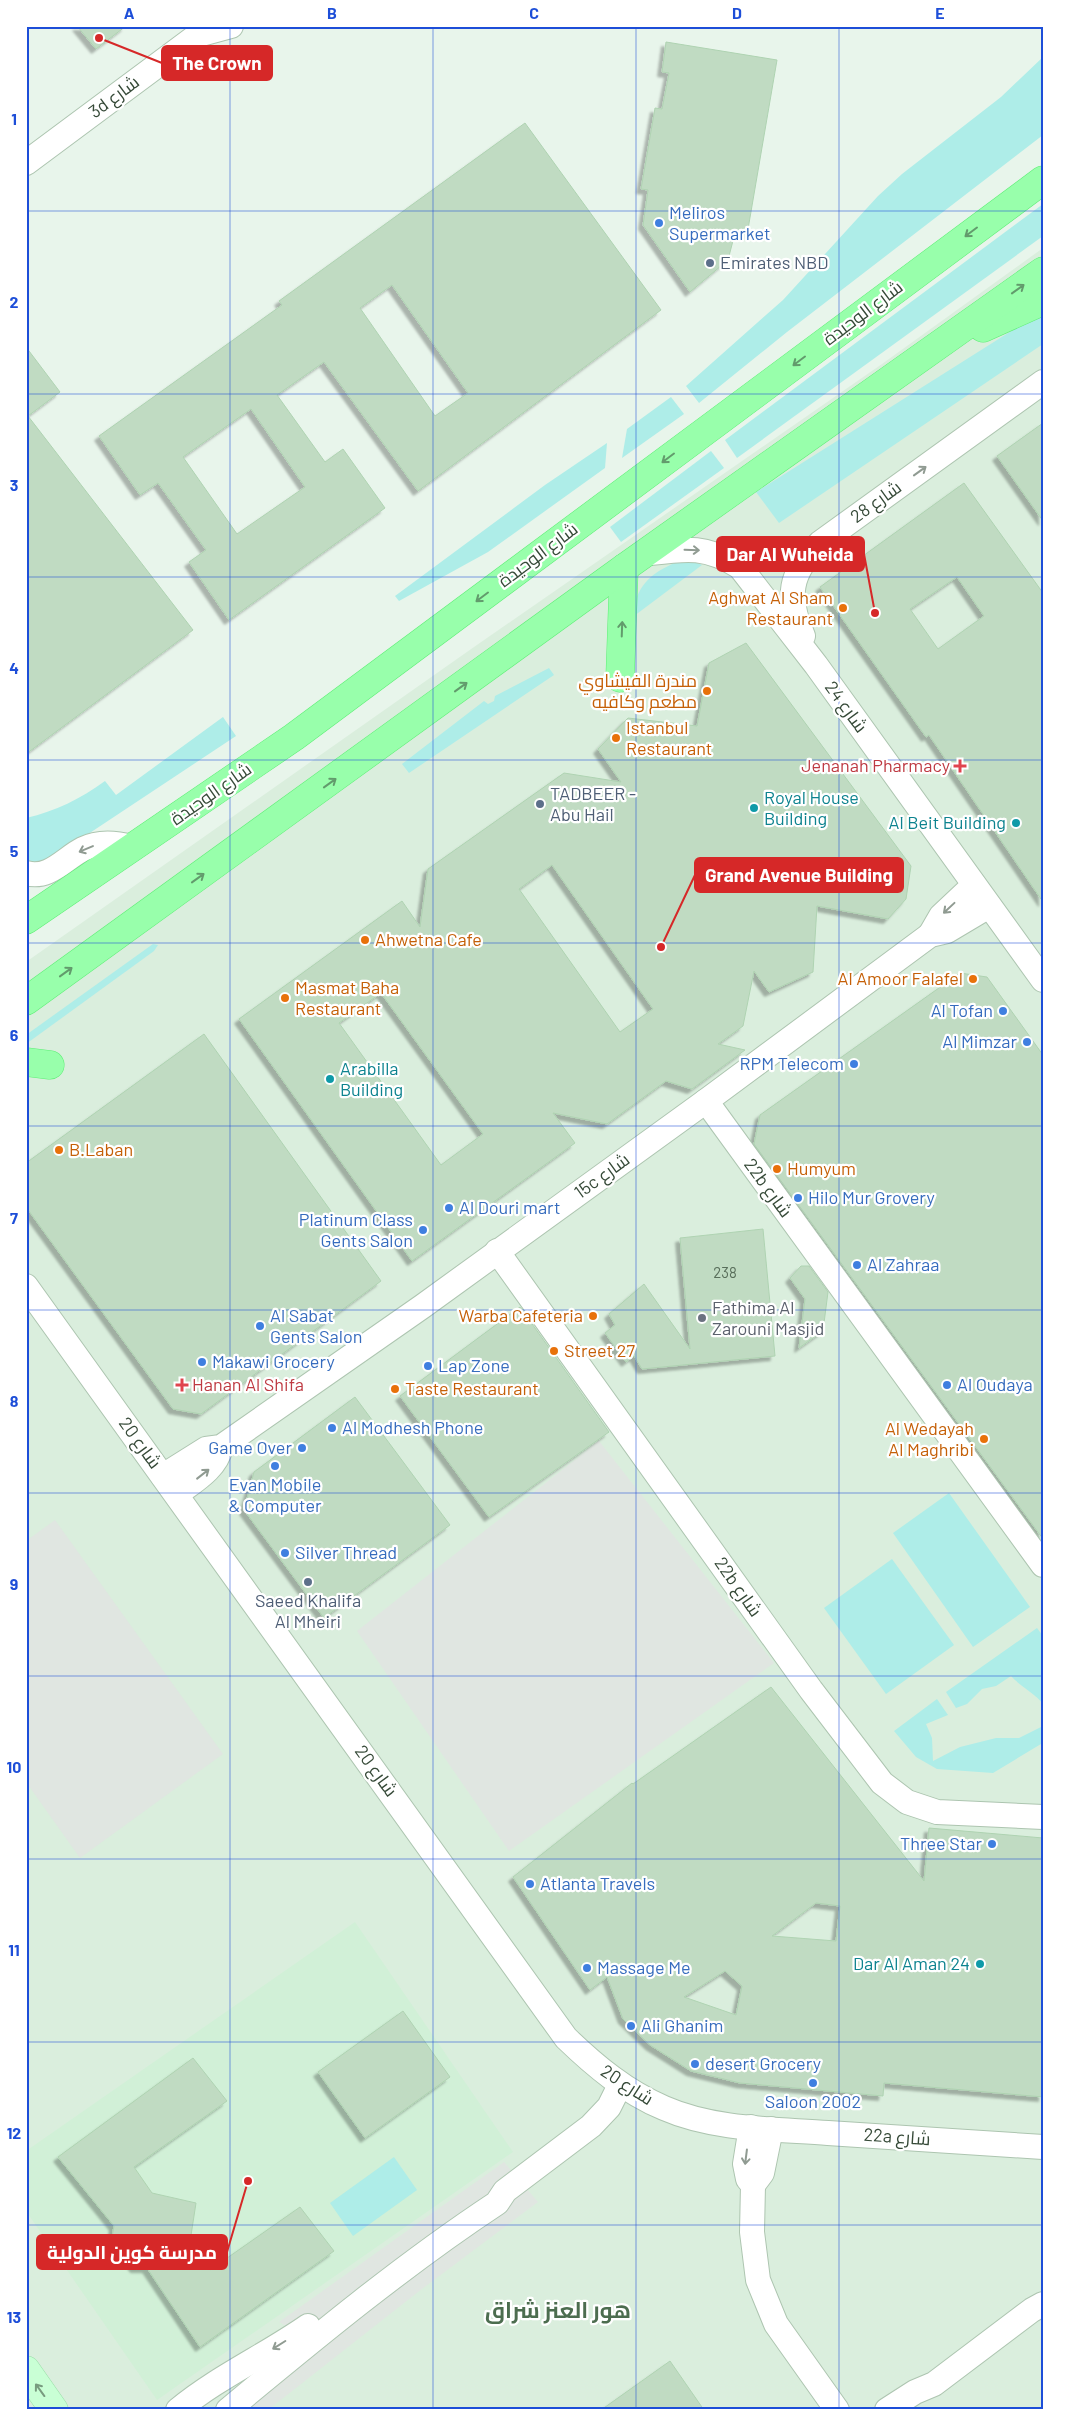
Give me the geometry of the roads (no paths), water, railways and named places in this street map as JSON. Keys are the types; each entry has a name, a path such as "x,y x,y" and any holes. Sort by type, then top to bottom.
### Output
{"main road":[{"path":"1010,203 1043,168"},
{"name":"شارع الوحيدة","path":"26,920 294,737 1043,180"},
{"path":"26,1001 634,561 1043,271"},
{"path":"936,348 1043,301"},
{"path":"620,678 634,561"}],"street":[{"name":"3d شارع","path":"26,163 204,29 231,26"},
{"name":"شارع 28","path":"816,664 794,616 792,595 796,575 805,557 820,543 1043,382"},
{"name":"شارع 24","path":"634,561 686,549 705,550 732,562 754,583 816,664 1043,980"},
{"path":"26,873 40,874 49,872 83,849 99,844 117,843 133,847"},
{"name":"15c شارع","path":"930,935 941,916 974,885"},
{"name":"15c شارع","path":"170,1485 206,1449 221,1447 706,1101 930,935 947,931 989,906"},
{"name":"22b شارع","path":"706,1101 1043,1565"},
{"name":"22b شارع","path":"497,1251 811,1690 882,1783 907,1802 937,1812 1043,1817"},
{"name":"شارع 20","path":"26,1286 566,2038 620,2084 642,2098 689,2117 761,2128"},
{"path":"228,2410 301,2349 404,2270 497,2204 505,2191 596,2122 609,2107 620,2084"},
{"path":"761,2128 745,2164 748,2179 753,2185 754,2256 766,2303 776,2324 837,2410"},
{"name":"22a شارع","path":"761,2128 1043,2147"},
{"path":"178,2410 228,2373 270,2351 314,2322 483,2195 497,2190 505,2191"},
{"path":"911,2410 934,2384 1032,2310 1043,2304"},
{"path":"26,2370 54,2410"},
{"path":"887,2410 914,2392 934,2384"}],"place":[{"name":"The Crown","path":"99,38"},
{"name":"Meliros Supermarket","path":"659,223"},
{"name":"Emirates NBD","path":"710,263"},
{"name":"Aghwat Al Sham Restaurant","path":"843,608"},
{"name":"Dar Al Wuheida","path":"875,613"},
{"name":"مندرة الفيشاوي مطعم وكافيه","path":"707,691"},
{"name":"Istanbul Restaurant","path":"616,738"},
{"name":"Jenanah Pharmacy","path":"960,766"},
{"name":"TADBEER - Abu Hail","path":"540,804"},
{"name":"Royal House Building","path":"754,808"},
{"name":"Al Beit Building","path":"1016,823"},
{"name":"Ahwetna Cafe","path":"365,940"},
{"name":"Grand Avenue Building","path":"661,947"},
{"name":"Al Amoor Falafel","path":"973,979"},
{"name":"Masmat Baha Restaurant","path":"285,998"},
{"name":"Al Tofan","path":"1003,1011"},
{"name":"Al Mimzar","path":"1027,1042"},
{"name":"RPM Telecom","path":"854,1064"},
{"name":"Arabilla Building","path":"330,1079"},
{"name":"B.Laban","path":"59,1150"},
{"name":"Humyum","path":"777,1169"},
{"name":"Hilo Mur Grovery","path":"798,1198"},
{"name":"Al Douri mart","path":"449,1208"},
{"name":"Platinum Class Gents Salon","path":"423,1230"},
{"name":"Al Zahraa","path":"857,1265"},
{"name":"Warba Cafeteria","path":"593,1316"},
{"name":"Fathima Al Zarouni Masjid","path":"702,1318"},
{"name":"Al Sabat Gents Salon","path":"260,1326"},
{"name":"Street 27","path":"554,1351"},
{"name":"Makawi Grocery","path":"202,1362"},
{"name":"Lap Zone","path":"428,1366"},
{"name":"Hanan Al Shifa","path":"182,1385"},
{"name":"Al Oudaya","path":"947,1385"},
{"name":"Taste Restaurant","path":"395,1389"},
{"name":"Al Modhesh Phone","path":"332,1428"},
{"name":"Al Wedayah Al Maghribi","path":"984,1439"},
{"name":"Game Over","path":"302,1448"},
{"name":"Evan Mobile & Computer","path":"275,1466"},
{"name":"Silver Thread","path":"285,1553"},
{"name":"Saeed Khalifa Al Mheiri","path":"308,1582"},
{"name":"Three Star","path":"992,1844"},
{"name":"Atlanta Travels","path":"530,1884"},
{"name":"Dar Al Aman 24","path":"980,1964"},
{"name":"Massage Me","path":"587,1968"},
{"name":"Ali Ghanim","path":"631,2026"},
{"name":"desert Grocery","path":"695,2064"},
{"name":"Saloon 2002","path":"813,2083"},
{"name":"مدرسة كوين الدولية","path":"248,2181"}],"district":[{"name":"هور العنز شراق","path":"558,2310"}]}
